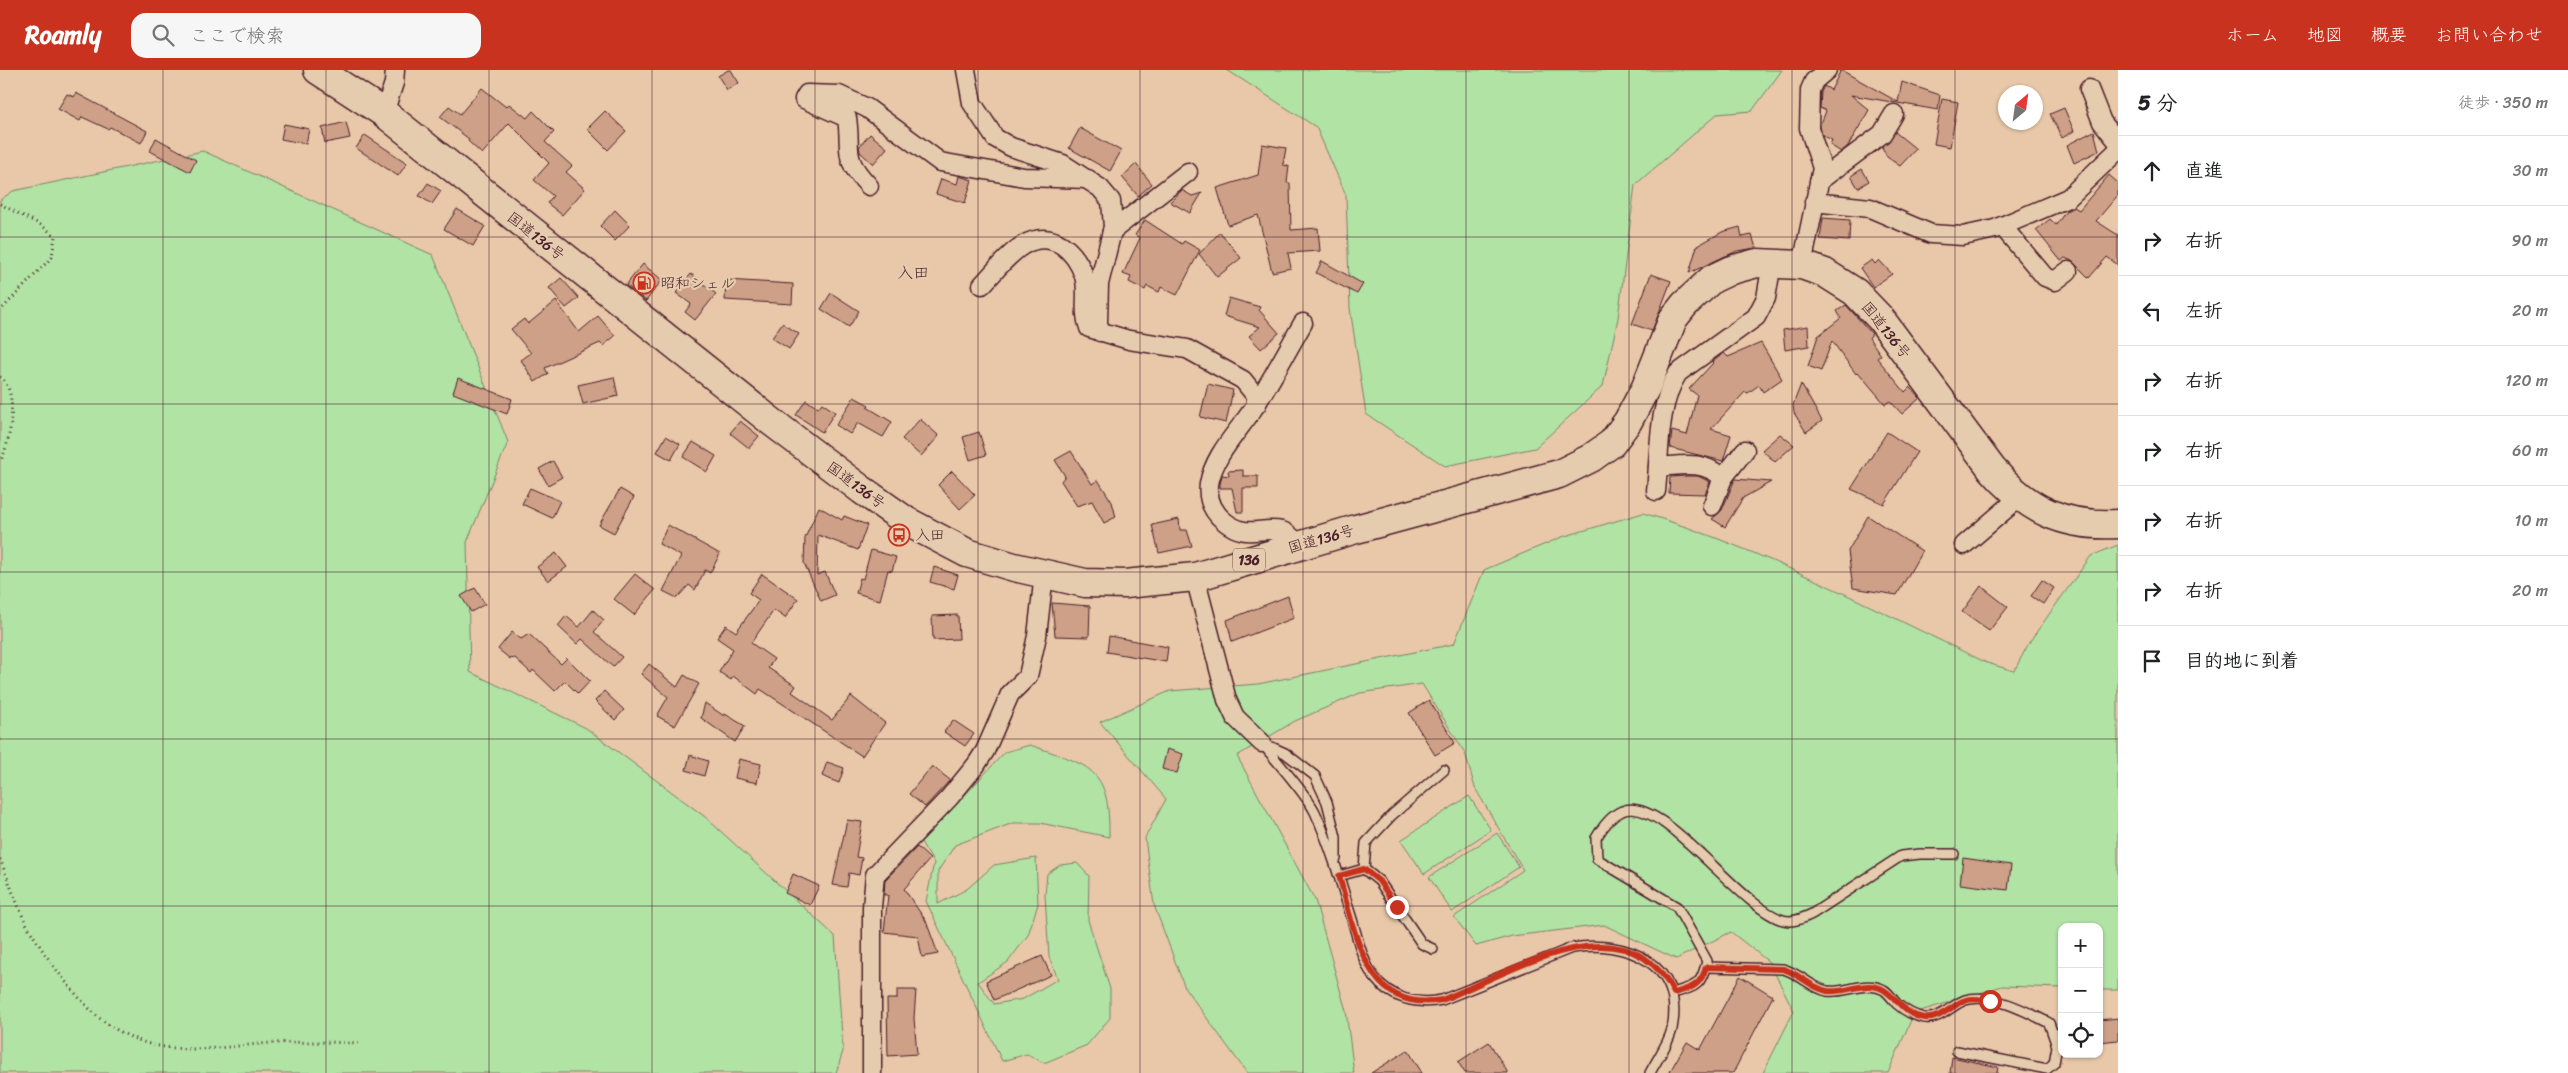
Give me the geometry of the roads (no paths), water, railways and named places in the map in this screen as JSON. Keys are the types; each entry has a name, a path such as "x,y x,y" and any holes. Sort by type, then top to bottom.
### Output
{"highway":[{"name":"国道136号","path":"318,70 384,113 772,422 906,521 967,553 1044,574 1086,582 1125,584 1194,576 1299,545 1559,474 1591,458 1612,443 1628,421 1646,387 1673,319 1685,304 1712,279 1731,270 1757,263 1772,262 1802,265 1840,281 1855,292 1880,318 1992,469 2020,498 2041,510 2073,522 2118,524"}],"street":[{"path":"384,113 394,83 395,70"},
{"path":"966,70 972,103 995,138 1011,148 1063,164 1100,188 1110,201 1112,231 1099,284 1098,322 1100,332"},
{"path":"1802,265 1822,168 1808,128 1808,102 1814,81 1827,70"},
{"path":"2089,89 2102,122 2118,142"},
{"path":"869,186 854,172 848,155 848,118 804,99 807,94 839,95 867,108 940,162 1024,177 1088,179"},
{"path":"1819,181 1882,134 1894,114"},
{"path":"1814,202 1870,208 1931,234 1963,236 2002,226 2068,198 2118,150"},
{"path":"1112,231 1188,172"},
{"path":"2002,226 2045,277 2055,281 2068,271"},
{"path":"982,285 1025,242 1036,238 1053,239 1069,250 1084,277 1084,316 1089,328 1129,340 1187,349 1243,380 1255,395 1257,404"},
{"path":"1656,491 1664,413 1671,384 1678,373 1756,317 1766,298 1772,262"},
{"path":"1299,545 1288,533 1281,530 1247,532 1232,526 1224,520 1209,500 1210,483 1216,464 1257,404 1303,323"},
{"path":"1712,506 1723,478 1745,450"},
{"path":"1658,467 1696,464 1713,470 1723,478"},
{"path":"1964,545 2020,498"},
{"path":"872,1073 872,908 875,876 958,789 985,751 1010,694 1028,676 1037,636 1044,574"},
{"path":"1194,576 1227,700 1235,716 1262,743"}],"lane":[{"path":"1262,743 1285,753 1301,768 1315,776 1327,802 1336,837 1336,864"},
{"path":"1262,743 1314,809 1336,864 1363,955 1374,977 1400,998 1427,1003 1442,1000 1572,948 1590,945 1612,946 1635,954 1652,963 1663,975 1674,993 1675,1008 1672,1031 1650,1073"},
{"path":"1364,869 1366,843 1392,814 1444,770"},
{"path":"1674,993 1696,987 1703,978 1707,962 1677,907 1597,859 1596,838 1611,817 1623,810 1645,811 1670,826 1736,888 1765,912 1784,920 1798,920 1812,914 1901,856 1954,854"},
{"path":"1339,876 1364,869"},
{"path":"1364,869 1379,881 1422,944 1433,949"},
{"path":"1706,967 1783,969 1792,971 1813,986 1829,991 1871,986 1884,990 1904,1009 1926,1018 1934,1017 1964,1000 1973,998 2020,1007 2048,1023 2057,1046 2054,1063 2047,1069 1957,1051"}],"place":[{"name":"昭和シェル","path":"644,283"},
{"name":"入田","path":"899,535"}],"district":[{"name":"入田","path":"913,272"}]}
